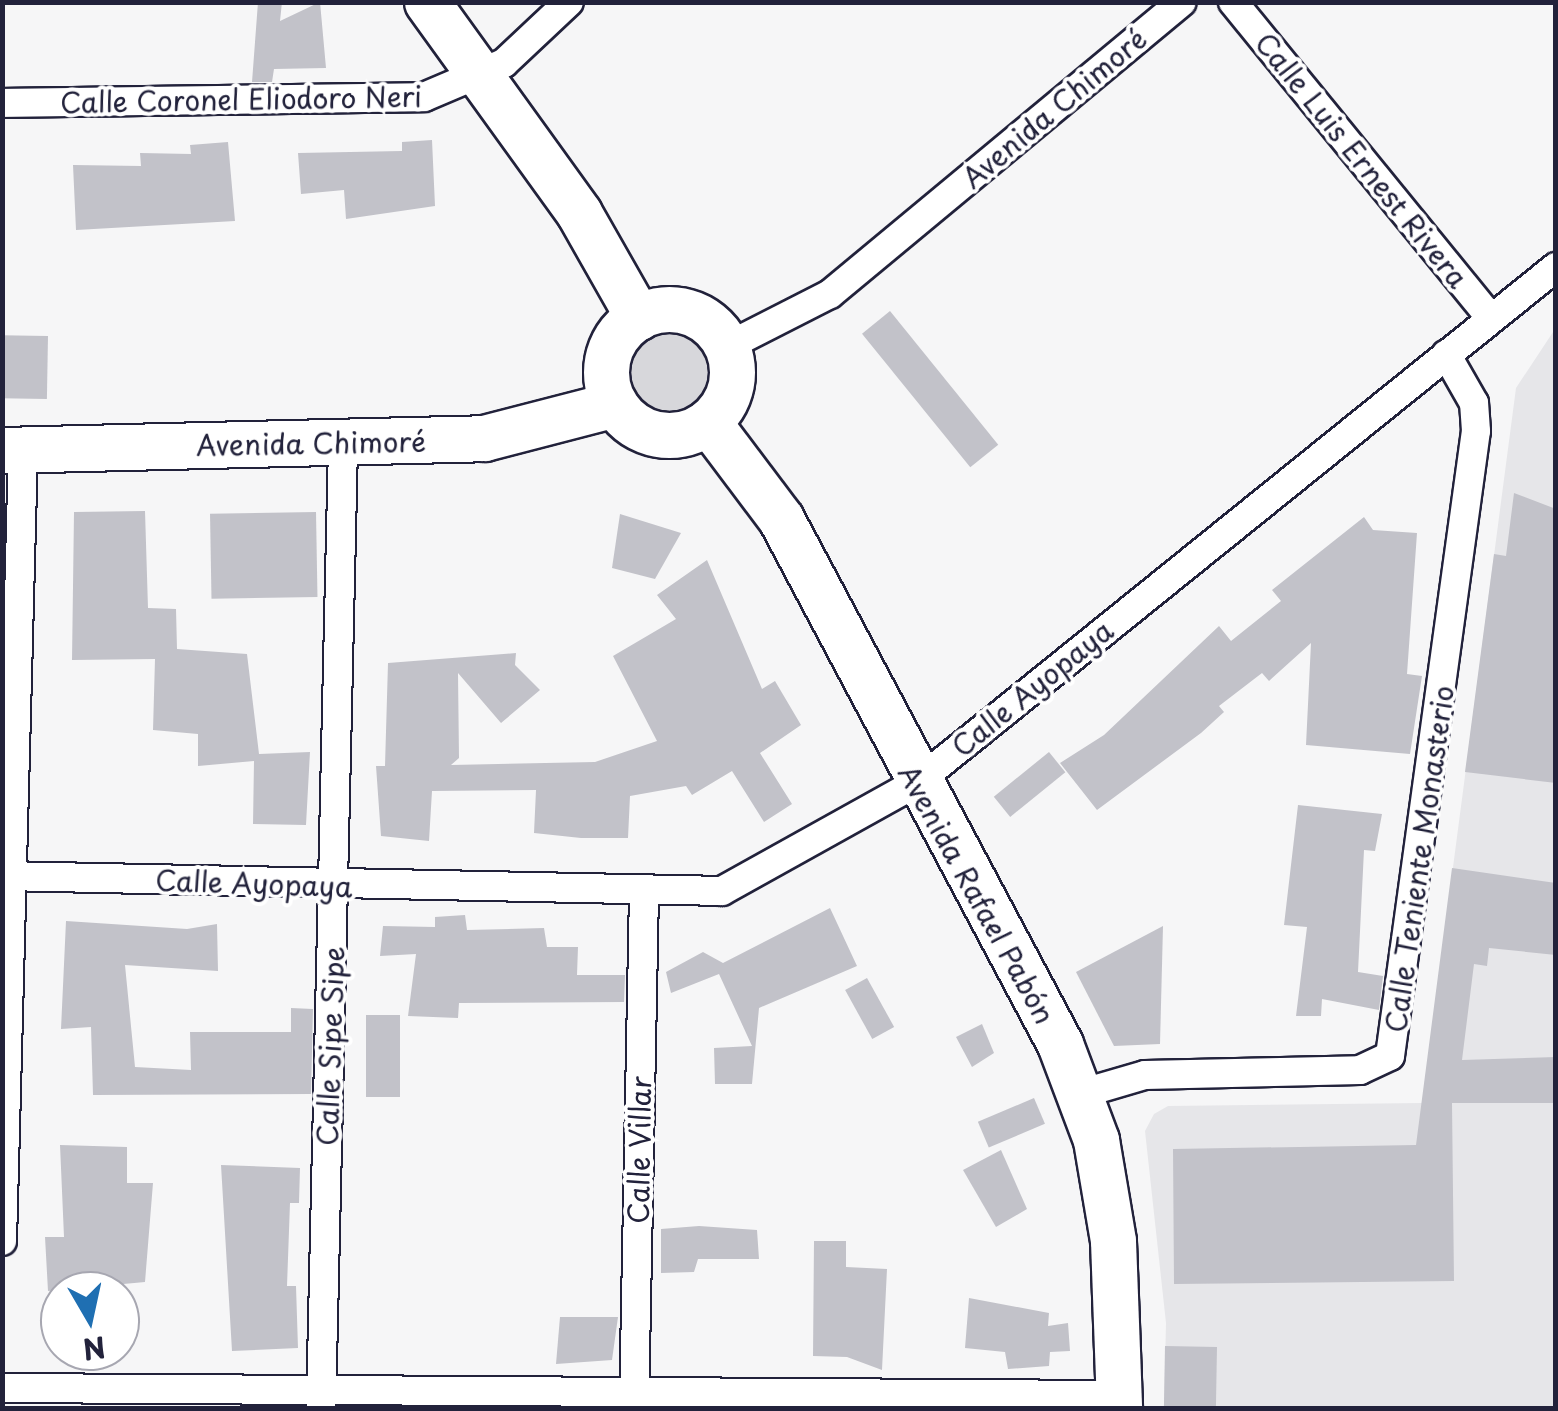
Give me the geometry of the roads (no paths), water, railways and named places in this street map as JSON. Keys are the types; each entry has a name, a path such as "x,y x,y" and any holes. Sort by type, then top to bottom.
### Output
{"highway":[{"path":"426,2 580,213 638,317"},
{"path":"690,311 728,346 731,388 708,422 657,434 614,404 608,355 638,317 690,311"},
{"name":"Avenida Chimoré","path":"13,450 343,443 516,434 614,404"},
{"name":"Avenida Rafael Pabón","path":"708,422 781,519 1080,1094 1096,1140 1113,1241 1120,1402"}],"street":[{"name":"Calle Coronel Eliodoro Neri","path":"2,103 424,97 481,77 568,2"},
{"name":"Avenida Chimoré","path":"728,346 830,294 1182,2"},
{"name":"Calle Luis Ernest Rivera","path":"1233,2 1491,318"},
{"name":"Calle Ayopaya","path":"8,876 334,886 722,891 916,782 1556,267"},
{"name":"Calle Teniente Monasterio","path":"1080,1094 1145,1075 1360,1070 1390,1056 1476,431 1474,402 1446,354"},
{"name":"Calle Sipe Sipe","path":"321,1399 343,443"},
{"path":"2,1241 13,450"},
{"name":"Calle Villar","path":"634,1401 644,891"},
{"path":"2,1388 321,1399 1120,1402"}]}
